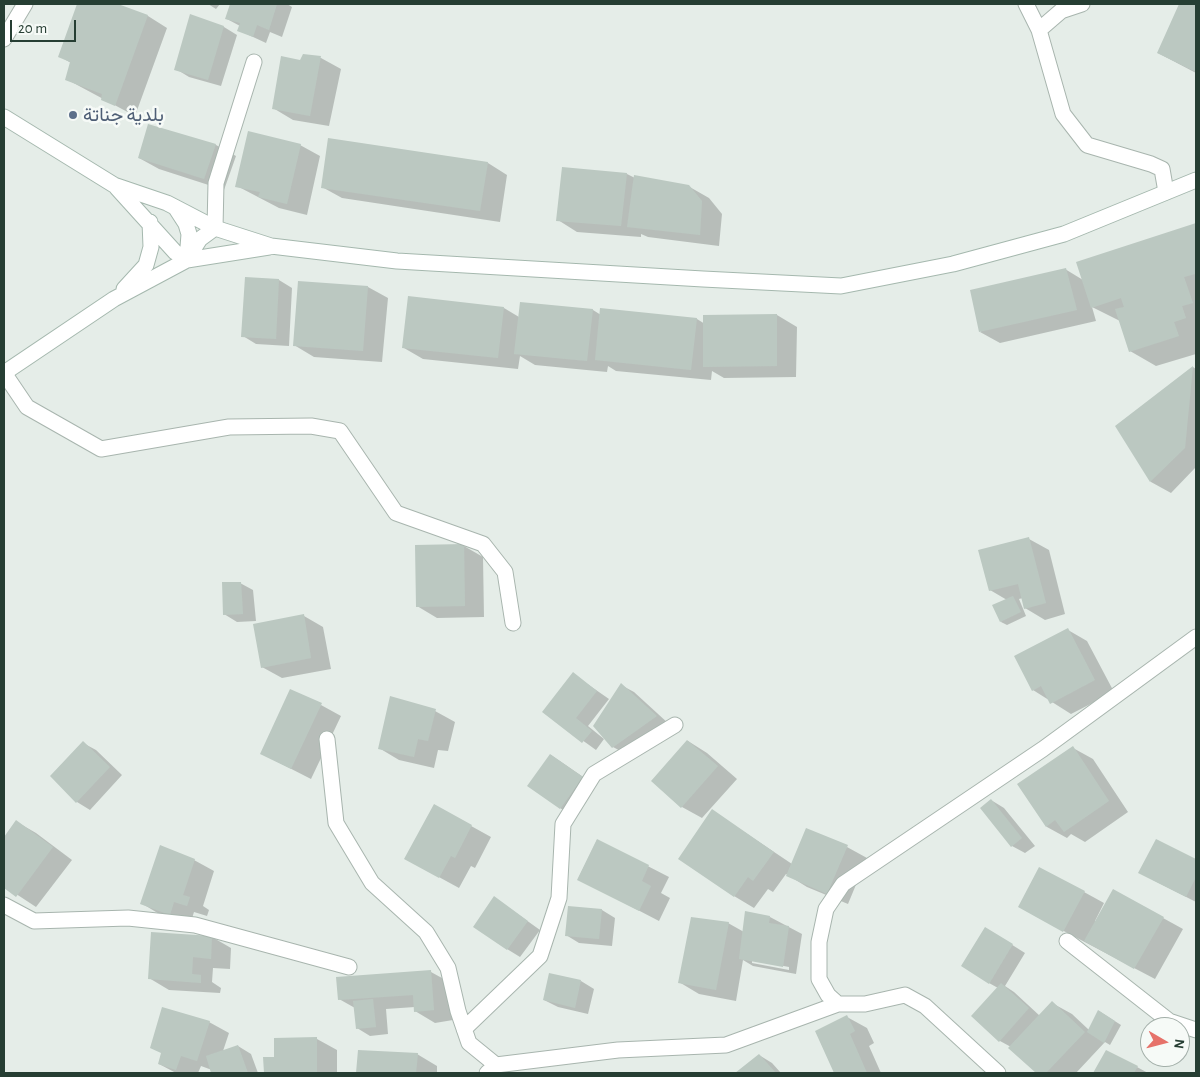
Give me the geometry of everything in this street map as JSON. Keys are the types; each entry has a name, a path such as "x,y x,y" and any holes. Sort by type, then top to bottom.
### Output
{"street":[{"path":"4,39 25,4"},
{"path":"1026,4 1039,30 1062,114 1087,145 1151,164 1162,170 1166,192"},
{"path":"1039,30 1061,11 1082,4"},
{"path":"216,228 216,183 254,62"},
{"path":"4,117 114,185 175,207 216,228 271,246 397,261 841,286 953,264 1064,234 1195,180"},
{"path":"114,185 150,222 175,252 187,260"},
{"path":"175,207 186,224 189,234 187,260"},
{"path":"114,299 146,265 151,247 150,222"},
{"path":"187,260 200,239 216,228"},
{"path":"271,246 187,260 114,299 4,373 28,407 101,449 229,427 311,426 340,431 396,513 483,544 505,572 513,623"},
{"path":"838,1004 828,995 819,979 819,942 826,909 843,884 1043,749 1196,637"},
{"path":"464,1029 540,956 559,898 563,824 594,774 675,725"},
{"path":"327,739 336,823 372,882 426,932 448,968 469,1043 492,1069 618,1050 726,1045 838,1004 865,1004 905,995 925,1006 998,1073"},
{"path":"4,905 34,921 128,918 195,925 349,967"},
{"path":"1067,941 1169,1021 1196,1030"}],"building":[{"path":"77,4 118,4 148,15 115,106 101,100 102,94 65,80 70,62 58,57"},
{"path":"230,4 277,4 269,30 257,25 253,37 237,31 240,23 225,19"},
{"path":"1179,4 1196,4 1196,72 1157,53"},
{"path":"190,14 224,26 208,80 174,70"},
{"path":"303,54 321,56 310,116 272,109 281,56 300,60"},
{"path":"148,124 216,144 204,179 138,158"},
{"path":"248,131 301,144 287,204 258,197 260,192 235,187"},
{"path":"328,138 488,162 480,211 321,188"},
{"path":"562,167 627,173 621,226 556,221"},
{"path":"634,175 689,185 702,201 700,235 627,227"},
{"path":"1196,223 1196,271 1195,274 1184,277 1193,303 1182,306 1186,318 1174,322 1179,336 1129,352 1115,309 1124,307 1121,298 1091,308 1076,262"},
{"path":"1066,268 1077,310 979,332 970,290"},
{"path":"245,277 279,279 276,339 241,337"},
{"path":"298,281 368,286 363,351 293,346"},
{"path":"408,296 504,307 498,358 402,348"},
{"path":"520,302 593,309 587,361 514,354"},
{"path":"600,308 697,318 691,370 595,360"},
{"path":"777,314 777,366 703,367 703,315"},
{"path":"1193,366 1185,448 1150,482 1115,426"},
{"path":"1029,537 1046,603 1024,609 1018,584 989,591 978,550"},
{"path":"464,544 465,606 416,607 415,545"},
{"path":"222,582 241,582 243,614 223,615"},
{"path":"1013,596 1021,612 1000,622 992,605"},
{"path":"304,614 311,658 261,668 253,624"},
{"path":"1068,628 1095,680 1050,704 1041,686 1032,691 1014,656"},
{"path":"573,672 597,691 576,718 592,731 582,743 542,712"},
{"path":"621,683 657,716 612,748 593,726"},
{"path":"290,689 322,703 291,769 260,754"},
{"path":"390,696 436,709 428,741 418,739 414,757 378,749"},
{"path":"687,740 718,766 681,808 651,781"},
{"path":"83,741 110,767 76,803 50,776"},
{"path":"1073,746 1109,801 1064,832 1055,820 1046,827 1017,784"},
{"path":"550,754 583,777 560,809 527,786"},
{"path":"991,799 1022,838 1011,847 980,808"},
{"path":"434,804 472,825 455,858 451,856 439,878 404,859"},
{"path":"712,809 774,852 753,881 748,877 734,897 678,859"},
{"path":"16,820 53,847 16,897 4,888 4,837"},
{"path":"806,828 848,845 827,894 786,876"},
{"path":"597,839 649,865 642,881 651,886 639,911 577,880"},
{"path":"1156,839 1196,859 1196,877 1186,897 1138,873"},
{"path":"160,845 195,859 183,895 190,897 187,906 174,902 170,915 140,904"},
{"path":"1039,867 1085,891 1063,932 1018,907"},
{"path":"1113,889 1164,917 1134,969 1084,941"},
{"path":"494,896 528,921 507,950 473,927"},
{"path":"568,906 602,909 599,939 565,936"},
{"path":"745,911 770,916 769,923 789,926 783,967 739,959"},
{"path":"691,917 729,922 716,990 678,983"},
{"path":"985,927 1013,944 989,984 961,966"},
{"path":"151,932 212,936 211,959 193,957 192,974 201,975 201,983 148,979"},
{"path":"431,970 434,1010 414,1012 413,995 338,1000 336,977"},
{"path":"549,973 581,980 575,1008 543,1000"},
{"path":"1001,983 1029,1008 999,1042 971,1016"},
{"path":"373,999 376,1027 356,1029 353,1001"},
{"path":"1052,1001 1085,1032 1046,1073 1036,1073 1008,1048"},
{"path":"162,1007 210,1021 197,1061 181,1056 176,1070 158,1064 161,1053 150,1048"},
{"path":"1098,1010 1115,1021 1104,1043 1087,1032"},
{"path":"847,1015 855,1031 850,1034 867,1073 834,1073 815,1031"},
{"path":"317,1037 317,1073 264,1073 263,1057 274,1057 274,1038"},
{"path":"238,1045 248,1073 211,1073 206,1056"},
{"path":"358,1050 418,1053 416,1073 356,1073"},
{"path":"1106,1050 1138,1066 1134,1073 1093,1073"},
{"path":"759,1054 776,1073 735,1073"}],"place":[{"name":"بلدية جناتة","path":"73,115"}]}
